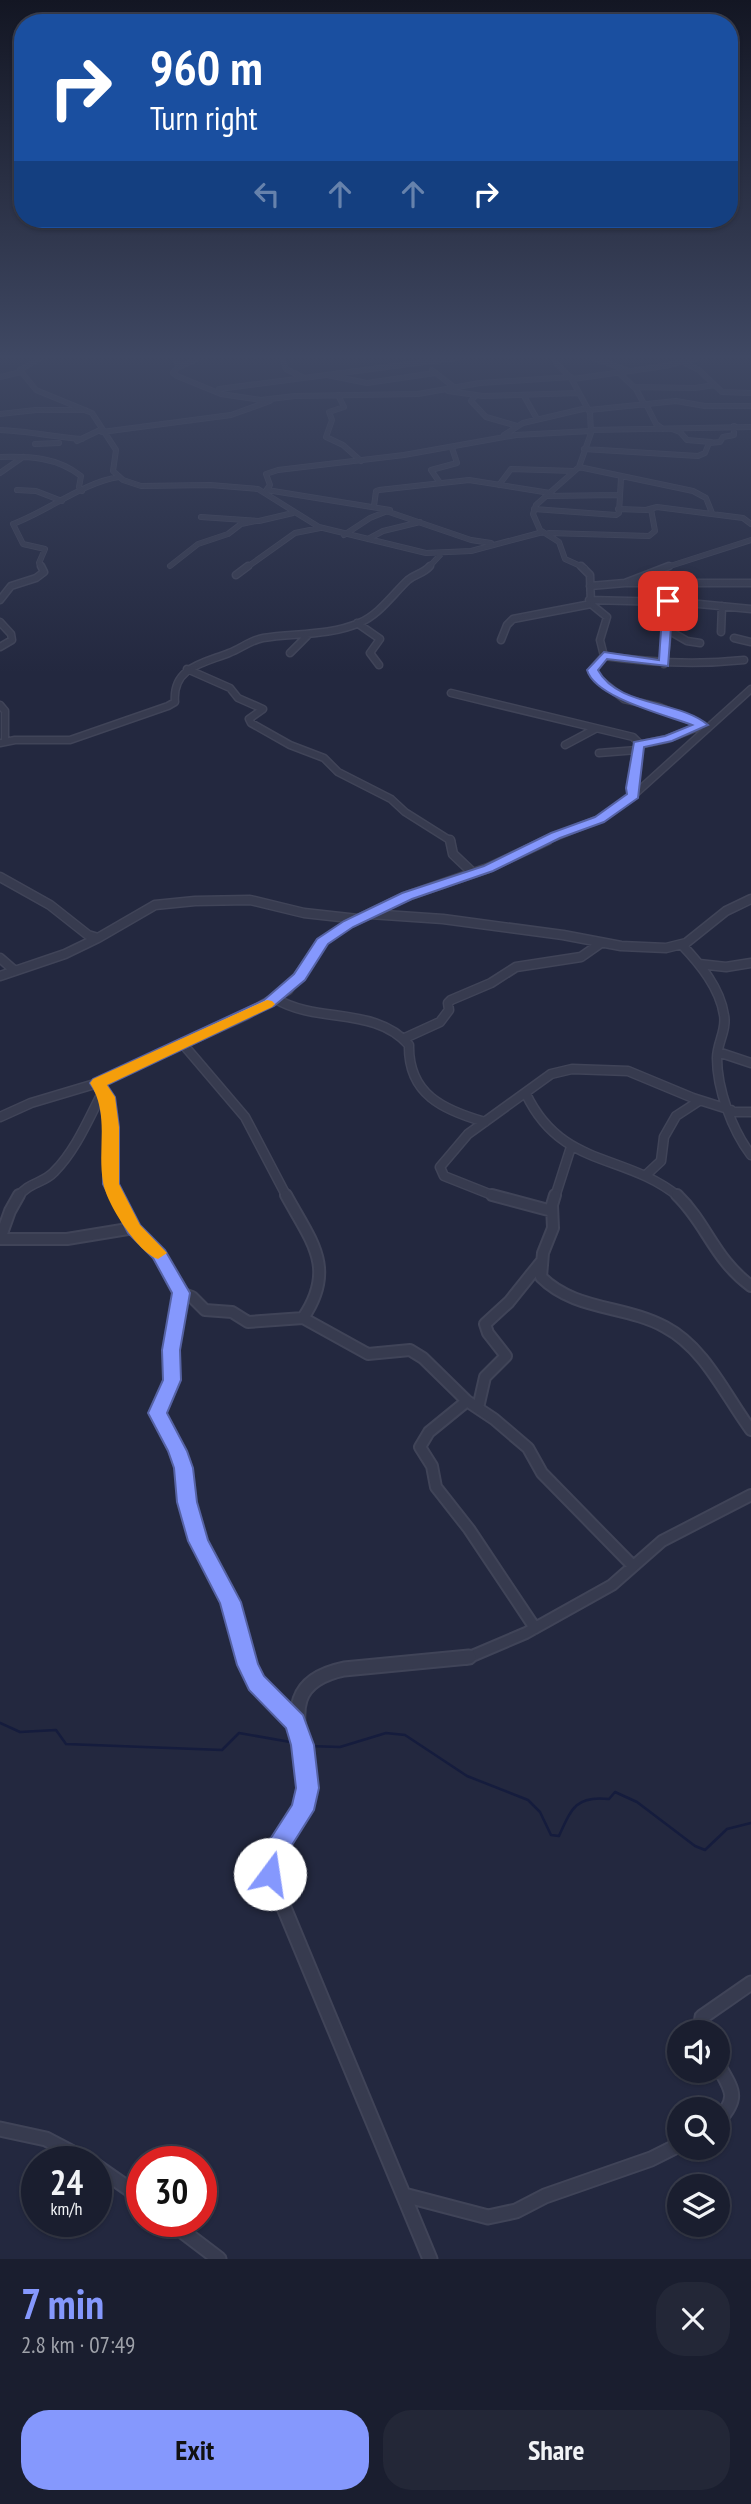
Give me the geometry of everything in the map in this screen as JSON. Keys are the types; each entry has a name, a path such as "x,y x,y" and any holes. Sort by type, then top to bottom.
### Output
{"street":[{"path":"0,473 15,462"},
{"path":"57,462 81,476 79,487 82,491"},
{"path":"115,462 113,471 119,477 142,486 210,485 374,506 471,540 500,544"},
{"path":"266,491 270,485 267,474 272,472 350,462"},
{"path":"440,483 431,470 457,462"},
{"path":"579,462 576,469 534,509 533,519 544,533 558,542 565,559 585,568 590,575 590,602 607,617 600,640 604,656"},
{"path":"499,485 505,479 507,471 511,470 576,469 693,491 706,498 712,513"},
{"path":"0,600 14,584 36,578 44,572 39,563 45,549 23,544 13,524 105,479 119,477"},
{"path":"534,509 610,516 618,514 621,478"},
{"path":"374,506 377,490 469,480 548,495 618,495"},
{"path":"17,490 40,491 62,501"},
{"path":"266,491 293,513 321,528 413,551 441,554 544,533 649,536 655,531 651,509"},
{"path":"618,509 664,508 712,513 743,518 751,525 746,535 749,541 696,556 625,583"},
{"path":"344,534 370,518 389,512"},
{"path":"170,566 198,544 228,534 241,524 293,513"},
{"path":"201,517 256,521"},
{"path":"236,575 298,531 305,521"},
{"path":"368,539 383,531 422,521"},
{"path":"298,531 321,528"},
{"path":"0,705 5,710 3,742 71,740 169,706 175,702 174,692 187,669 196,663 229,653 255,640 309,634 357,623 390,600 410,578 424,573 441,554"},
{"path":"590,586 625,583 751,583"},
{"path":"664,664 668,630 666,614 671,585"},
{"path":"500,640 513,619 590,602 668,601 751,609"},
{"path":"721,632 722,606"},
{"path":"0,622 11,634 12,640 0,647"},
{"path":"357,623 380,639 370,653 379,664"},
{"path":"668,630 687,641 700,642"},
{"path":"290,653 309,634"},
{"path":"734,638 751,642"},
{"path":"604,656 664,664 709,664 744,657 751,664"},
{"path":"604,656 592,670 608,687 628,700 659,708 705,726"},
{"path":"187,669 230,688 237,698 263,709 249,719 251,723 290,745 324,758 338,772 391,799 405,812 451,840 453,854 473,873"},
{"path":"0,1117 31,1103 101,1087 182,1043 246,1015 276,999 300,976 322,942 358,919 407,896 473,873 599,819 634,795 705,726 751,690"},
{"path":"451,693 638,739 634,795"},
{"path":"599,753 637,747 705,726"},
{"path":"565,745 595,729"},
{"path":"0,877 50,905 88,935 97,937"},
{"path":"0,976 78,949 155,905 237,899 304,913 358,919"},
{"path":"368,914 488,924 603,943 666,948 682,944 726,911 751,899"},
{"path":"405,1038 435,1026 445,1016 451,1000 491,983 509,970 581,957 603,943"},
{"path":"682,944 699,964 717,995 724,1014 726,1027 718,1052 719,1082 737,1134 751,1155"},
{"path":"0,957 15,971"},
{"path":"699,964 726,967 751,963"},
{"path":"276,999 296,1010 362,1020 385,1027 405,1038 409,1045 408,1055 415,1079 423,1092 456,1113 485,1122"},
{"path":"182,1043 245,1117 310,1238 320,1262 321,1280 318,1296 303,1318"},
{"path":"718,1052 751,1063"},
{"path":"552,1211 494,1196 444,1176 440,1167 468,1134 558,1070 628,1071 699,1101 731,1111 751,1112"},
{"path":"101,1087 107,1097 111,1127 111,1184 134,1228 159,1254 181,1293 171,1350 172,1380 157,1413 178,1451 187,1502 198,1541 230,1602 248,1665 257,1683 296,1722"},
{"path":"101,1087 83,1131 53,1174 23,1189 10,1211 0,1239 22,1242 84,1239 134,1228"},
{"path":"526,1094 541,1120 578,1152 646,1175 685,1200 723,1260 751,1286"},
{"path":"646,1175 661,1161 664,1137 676,1116 699,1101"},
{"path":"571,1147 552,1211 553,1228 542,1261 541,1277 550,1287 574,1298 648,1318 679,1335 702,1359 751,1430"},
{"path":"478,1408 484,1380 489,1372 505,1362 506,1356 501,1346 487,1332 485,1324 509,1302 542,1261"},
{"path":"181,1293 192,1297 205,1310 232,1312 248,1322 303,1318 368,1354 410,1350 423,1358 467,1401 528,1448 542,1473 633,1566"},
{"path":"467,1401 429,1432 420,1447 432,1466 436,1487 469,1529 535,1628"},
{"path":"430,2259 270,1874 270,1858 302,1810 307,1788 307,1769 296,1722 298,1700 305,1689 330,1672 382,1664 465,1659 535,1628 612,1585 662,1541 751,1494"},
{"path":"701,2020 751,1983"},
{"path":"728,2083 733,2093 730,2108"},
{"path":"0,2129 46,2139 59,2146"},
{"path":"404,2195 488,2217 516,2211 545,2196 667,2152"},
{"path":"190,2237 219,2259"}],"waterway":[{"path":"0,1723 20,1732 56,1730 66,1744 222,1750 239,1733 296,1743"},
{"path":"308,1746 340,1747 386,1733 405,1735 467,1776 528,1800 540,1812 551,1835 559,1836 576,1806 589,1799 609,1799 615,1792 637,1802 695,1846 705,1850 727,1829 751,1823"}],"slow traffic":[{"path":"158,1253 134,1228 122,1210 111,1184 111,1127 107,1097 98,1083 267,1004"}],"route":[{"path":"270,1874 270,1858 302,1810 307,1788 307,1769 302,1745 296,1722 257,1683 248,1665 230,1602 198,1541 187,1502 178,1451 157,1413 172,1380 171,1350 181,1293 159,1254 134,1228 122,1210 111,1184 111,1127 107,1097 98,1083 269,1003 288,990 322,942 348,924 407,896 511,859 573,828 590,824 634,795 632,788 638,744 667,739 703,725 659,708 624,699 594,675 592,670 604,656 664,664 668,601"}]}
